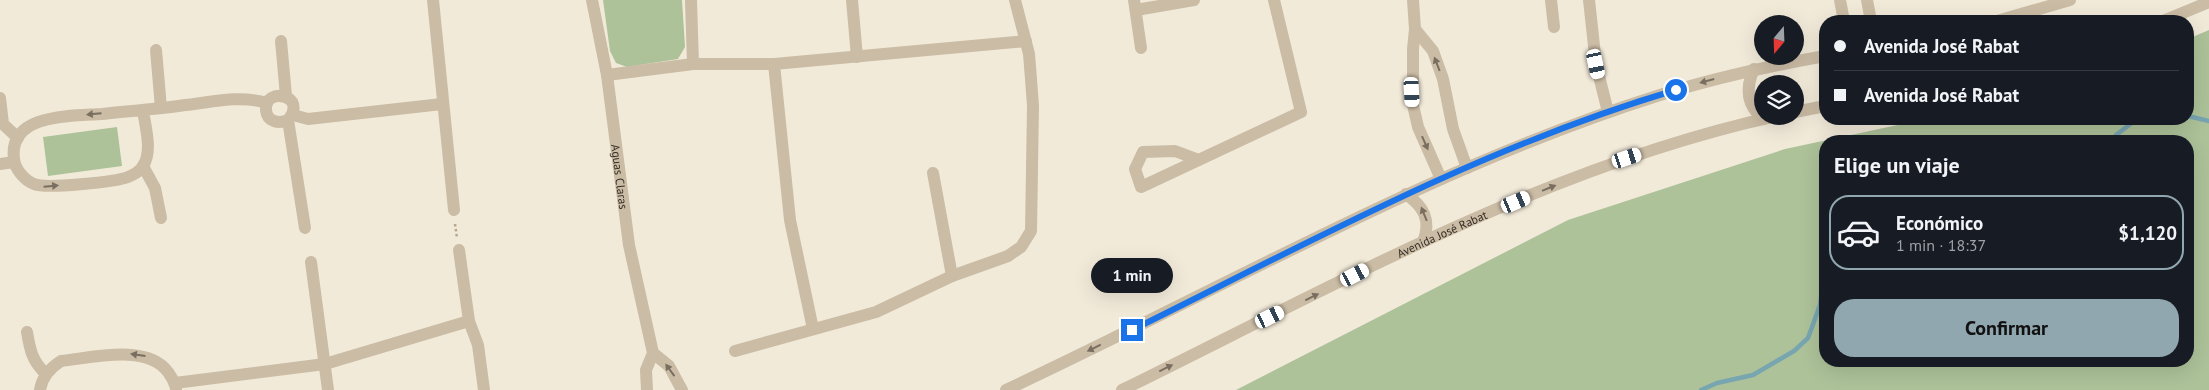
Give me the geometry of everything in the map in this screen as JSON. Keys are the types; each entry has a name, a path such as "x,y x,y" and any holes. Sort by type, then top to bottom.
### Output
{"street":[{"path":"433,0 454,210"},
{"name":"Aguas Claras","path":"592,0 607,75 629,245 653,353 646,370 647,390"},
{"path":"691,0 693,64"},
{"path":"852,0 857,57"},
{"path":"735,351 876,312 952,276 1008,256 1021,247 1032,231 1033,106 1029,54 1015,0"},
{"path":"1142,48 1135,5 1194,0"},
{"path":"1199,160 1175,151 1143,152 1134,169 1141,187 1199,160 1301,112 1274,0"},
{"path":"1413,0 1415,29 1413,105 1418,127 1441,179"},
{"path":"1551,0 1554,27"},
{"path":"1589,0 1596,64 1608,112"},
{"path":"1840,0 1843,15"},
{"path":"1867,0 1870,15"},
{"path":"2018,15 2070,0"},
{"path":"2178,15 2209,2"},
{"path":"1415,29 1432,51 1440,72 1453,129 1467,168"},
{"path":"281,41 286,96"},
{"path":"607,75 693,64 774,64 1026,42"},
{"path":"156,50 161,108"},
{"path":"1006,390 1406,194 1467,168 1608,112 1707,81 1754,69 1819,57"},
{"path":"774,64 790,220 813,329"},
{"path":"1754,69 1749,82 1748,95 1754,108"},
{"path":"305,228 290,118 294,108 286,96 278,95 272,98 267,103 266,110 274,122 281,123 290,118 308,119 442,104"},
{"path":"0,98 3,124 18,138"},
{"path":"143,110 147,141 146,159 143,166 128,177 117,180 43,186 28,181 18,170 14,162 13,152 18,138 34,123 50,118 247,98 267,103"},
{"path":"1804,110 1819,107"},
{"name":"Avenida José Rabat","path":"1122,390 1424,242 1544,190 1627,158 1754,121"},
{"path":"0,164 14,162"},
{"path":"143,166 156,188 162,218"},
{"path":"933,172 952,276"},
{"path":"1406,194 1415,200 1425,212 1428,223 1424,242"},
{"path":"458,250 469,321 478,344 484,390"},
{"path":"311,262 328,390"},
{"path":"40,390 41,382 46,374 61,361 131,354 144,356 164,366 176,386 325,364 469,321"},
{"path":"27,332 30,354 36,364 46,374"},
{"path":"653,353 669,366 682,390"}],"path":[{"path":"454,210 458,250"}],"green space":[{"path":"603,0 682,0 685,47 678,59 627,67 616,63 610,51"},
{"path":"2209,30 2209,390 1236,390 1568,220 1785,149 1819,142 1819,367 2194,367 2194,135 1851,135 1898,125 2194,125 2194,36"},
{"path":"117,127 122,166 48,176 43,137"}],"waterway":[{"path":"2194,117 2209,121"},
{"path":"2116,135 2129,125"},
{"path":"1701,390 1717,383 1753,375 1794,351 1808,338 1819,308"}],"route":[{"path":"1132,330 1406,194 1566,127 1676,90"}]}
